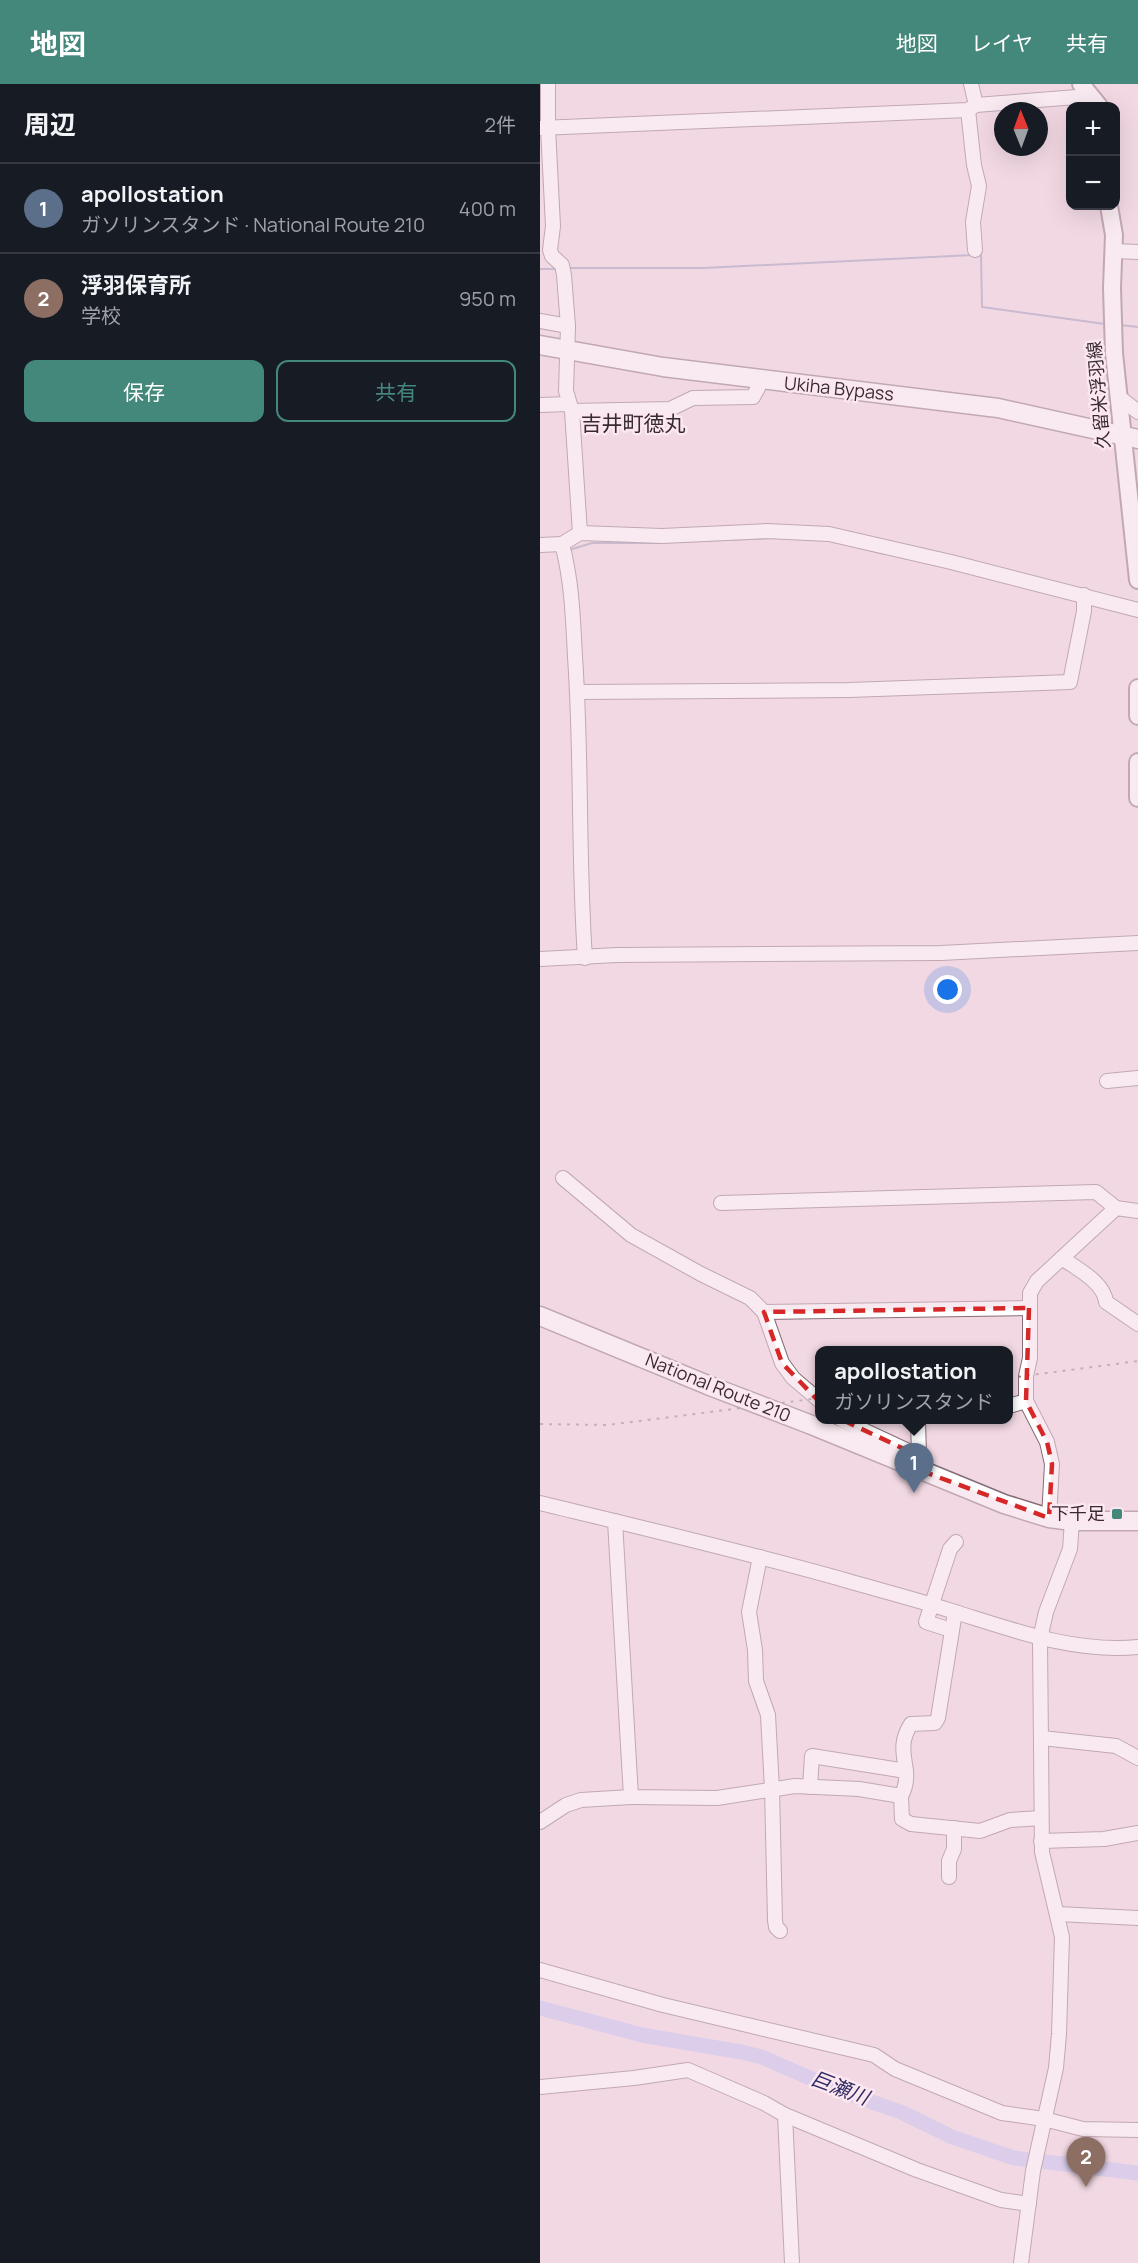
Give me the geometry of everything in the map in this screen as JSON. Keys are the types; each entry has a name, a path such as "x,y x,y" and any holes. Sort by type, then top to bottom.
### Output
{"highway":[{"name":"Ukiha Bypass","path":"540,345 750,379 998,408 1130,437"},
{"name":"National Route 210","path":"540,1316 711,1386 919,1463 1004,1503 1049,1518 1072,1521 1138,1521"}],"main road":[{"name":"久留米浮羽線","path":"1109,210 1114,251 1113,324 1119,397 1130,437 1138,580"},
{"path":"1138,688 1138,716"},
{"path":"1138,762 1138,798"}],"street":[{"path":"548,84 544,128 553,226 550,250 552,256 562,265 568,326 566,392 571,407 580,533"},
{"path":"971,84 974,165 979,186 973,222 975,250"},
{"path":"544,128 972,108 1090,96"},
{"path":"1114,251 1138,252"},
{"path":"540,321 568,326"},
{"path":"540,405 670,409 693,398 753,397 758,388"},
{"path":"1119,397 1138,412"},
{"path":"563,550 580,533 662,536 767,531 829,534 1138,610"},
{"path":"540,545 563,550"},
{"path":"563,550 570,584 578,692 582,915 585,958"},
{"path":"578,692 849,690 1070,682 1084,611 1084,595"},
{"path":"540,959 617,955 940,953 1138,943"},
{"path":"1107,1081 1138,1078"},
{"path":"563,1178 631,1235 750,1298 764,1312 782,1363 793,1378 815,1397"},
{"path":"721,1203 1096,1192 1116,1208 1138,1211"},
{"path":"1049,1518 1052,1464 1047,1442 1026,1401 1026,1376 1030,1358 1030,1293 1037,1281 1116,1208"},
{"path":"1062,1258 1096,1283 1104,1292 1106,1302 1138,1324"},
{"path":"764,1312 1029,1308"},
{"path":"1013,1405 1026,1401"},
{"path":"851,1424 919,1463"},
{"path":"918,1424 919,1463"},
{"path":"540,1503 760,1557 955,1612 1040,1639 1074,1645 1138,1647"},
{"path":"615,1521 631,1797"},
{"path":"1021,2263 1033,2171 1056,2068 1062,1937 1041,1852 1040,1639 1046,1612 1070,1549 1072,1521"},
{"path":"951,1630 926,1622 950,1549 956,1542"},
{"path":"760,1557 749,1612 755,1650 756,1681 768,1709 775,1920 780,1931"},
{"path":"955,1612 938,1718 935,1723 911,1724 906,1731 902,1749 906,1771 906,1787 901,1796 902,1819 911,1824 980,1831 1010,1820 1041,1818"},
{"path":"1042,1738 1116,1746 1138,1758"},
{"path":"810,1787 812,1756 906,1771"},
{"path":"540,1822 566,1806 581,1800 631,1797 717,1798 772,1789 810,1787 859,1789 901,1796"},
{"path":"949,1877 949,1861 954,1849 954,1828"},
{"path":"1041,1841 1104,1839 1138,1833"},
{"path":"1058,1914 1138,1918"},
{"path":"540,1970 663,2005 874,2055 895,2069 1002,2113 1044,2119 1083,2129 1138,2130"},
{"path":"540,2087 688,2070 764,2103 785,2115 942,2180 1001,2200 1029,2204"},
{"path":"785,2115 792,2263"}],"highlighted area":[{"path":"1029,1308 1026,1401 1047,1442 1052,1464 1049,1518 919,1470 919,1456 832,1415 782,1363 764,1312"}],"waterway":[{"path":"979,254 981,254 982,307 1105,324"},
{"path":"570,268 703,268 973,255"},
{"path":"540,269 556,269"},
{"path":"1120,325 1138,327"},
{"path":"673,542 775,538"},
{"path":"569,550 592,543 661,543"},
{"path":"846,544 884,554"},
{"name":"巨瀬川","path":"540,2008 642,2035 762,2057 837,2090 901,2112 952,2137 1014,2158 1138,2173"}],"railway":[{"path":"1013,1377 1138,1361"},
{"path":"540,1424 608,1425 815,1399"}],"place":[{"name":"apollostation","path":"914,1493"},
{"name":"下千足","path":"1117,1514"},
{"name":"浮羽保育所","path":"1086,2187"}],"district":[{"name":"吉井町徳丸","path":"633,424"}]}
